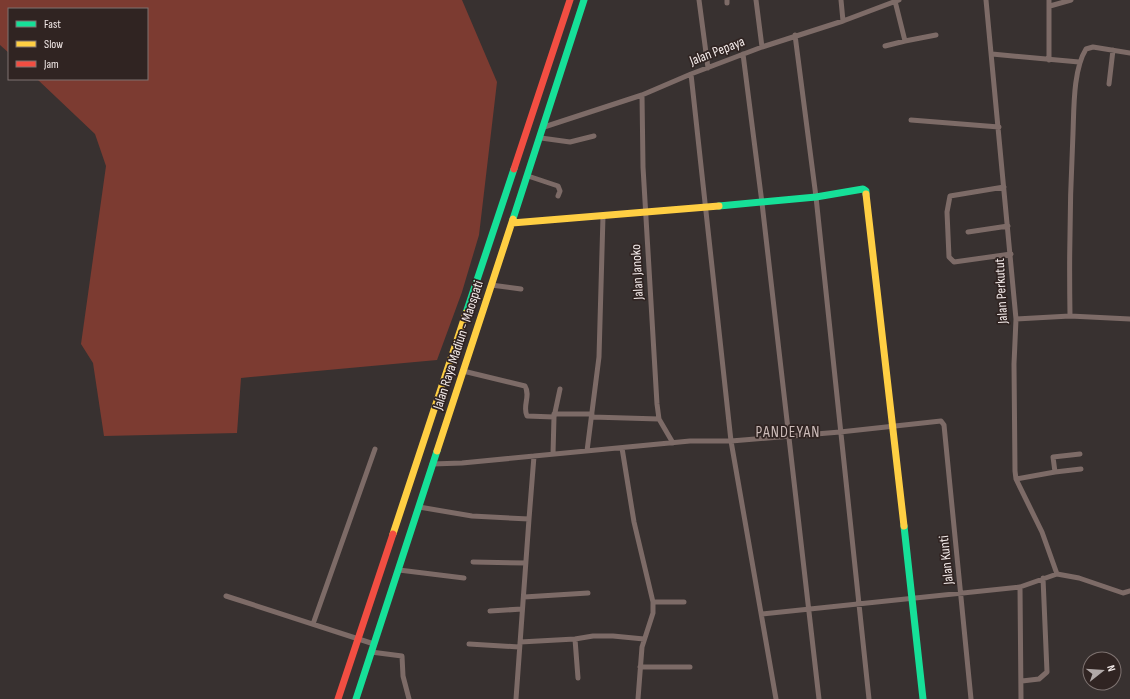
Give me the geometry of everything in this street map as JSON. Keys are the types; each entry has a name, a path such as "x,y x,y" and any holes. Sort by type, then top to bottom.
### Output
{"main road":[{"path":"338,699 570,0"},
{"name":"Jalan Raya Madiun - Maospati","path":"356,699 491,285 541,138 584,0"},
{"path":"512,223 706,208 816,197 858,190 866,191 923,699"}],"street":[{"path":"699,0 708,68"},
{"path":"756,0 762,47"},
{"path":"841,0 843,21"},
{"name":"Jalan Perkutut","path":"986,0 1016,319 1013,453 1016,479 1042,532 1057,574"},
{"path":"1049,60 1050,0"},
{"path":"1050,6 1071,0"},
{"path":"897,1 906,41"},
{"name":"Jalan Pepaya","path":"544,127 642,95 743,54 795,35 843,21 897,1"},
{"path":"795,35 816,197 869,699"},
{"path":"885,46 936,35"},
{"path":"1070,316 1070,202 1073,117 1079,62 1085,51 1090,47 1130,53"},
{"path":"1109,84 1113,50"},
{"path":"743,54 762,202 819,699"},
{"path":"992,54 1079,62"},
{"path":"691,74 732,441 776,699"},
{"name":"Jalan Janoko","path":"642,95 646,213 657,407 659,419 673,443"},
{"path":"911,120 999,127"},
{"path":"541,138 565,142 594,136"},
{"path":"528,176 558,186 560,190 558,196"},
{"path":"1004,187 950,196 947,212 950,257 954,262 1011,254"},
{"path":"587,451 599,356 603,216"},
{"path":"968,232 1008,226"},
{"path":"491,285 521,289"},
{"path":"1016,319 1070,316 1130,319"},
{"path":"463,371 525,386 528,390 524,411 527,416 592,416 659,419"},
{"path":"553,454 554,416 560,390"},
{"name":"Jalan Kunti","path":"892,427 941,421 944,425 972,699"},
{"path":"432,464 462,464 673,443 732,441 892,427"},
{"path":"622,448 634,522 653,602 653,612 644,639 638,699"},
{"path":"313,624 375,449"},
{"path":"1055,472 1053,457 1080,454"},
{"path":"516,699 534,456"},
{"path":"1016,479 1081,469"},
{"path":"419,507 472,516 529,518"},
{"path":"473,562 526,563"},
{"path":"399,570 464,578"},
{"path":"762,614 912,597 1020,587 1057,574 1079,578 1123,593 1130,591"},
{"path":"1022,681 1039,679 1047,672 1043,578"},
{"path":"1020,587 1022,681 1020,699"},
{"path":"524,597 588,593"},
{"path":"226,596 374,644"},
{"path":"653,602 684,602"},
{"path":"490,611 522,609"},
{"path":"469,644 520,645 593,636 644,639"},
{"path":"576,639 578,678"},
{"path":"371,652 402,656 403,676 409,699"},
{"path":"640,667 690,667"}],"shaded area":[{"path":"0,0 462,0 497,82 479,235 462,292 437,360 241,378 237,433 104,436 93,363 81,344 106,166 95,134 38,80 148,80 148,8 8,8 8,52 0,45"}],"traffic: fast":[{"path":"513,219 584,0"},
{"path":"466,313 514,169"},
{"path":"719,206 816,197 863,189 866,191 866,194"},
{"path":"356,699 437,451"},
{"path":"904,526 923,699"}],"traffic: slow":[{"path":"866,194 904,526"},
{"path":"512,223 719,206"},
{"path":"437,451 513,219"},
{"path":"393,534 466,313"}],"traffic: jam":[{"path":"514,169 570,0"},
{"path":"338,699 393,534"}],"district":[{"name":"PANDEYAN","path":"788,432"}]}
